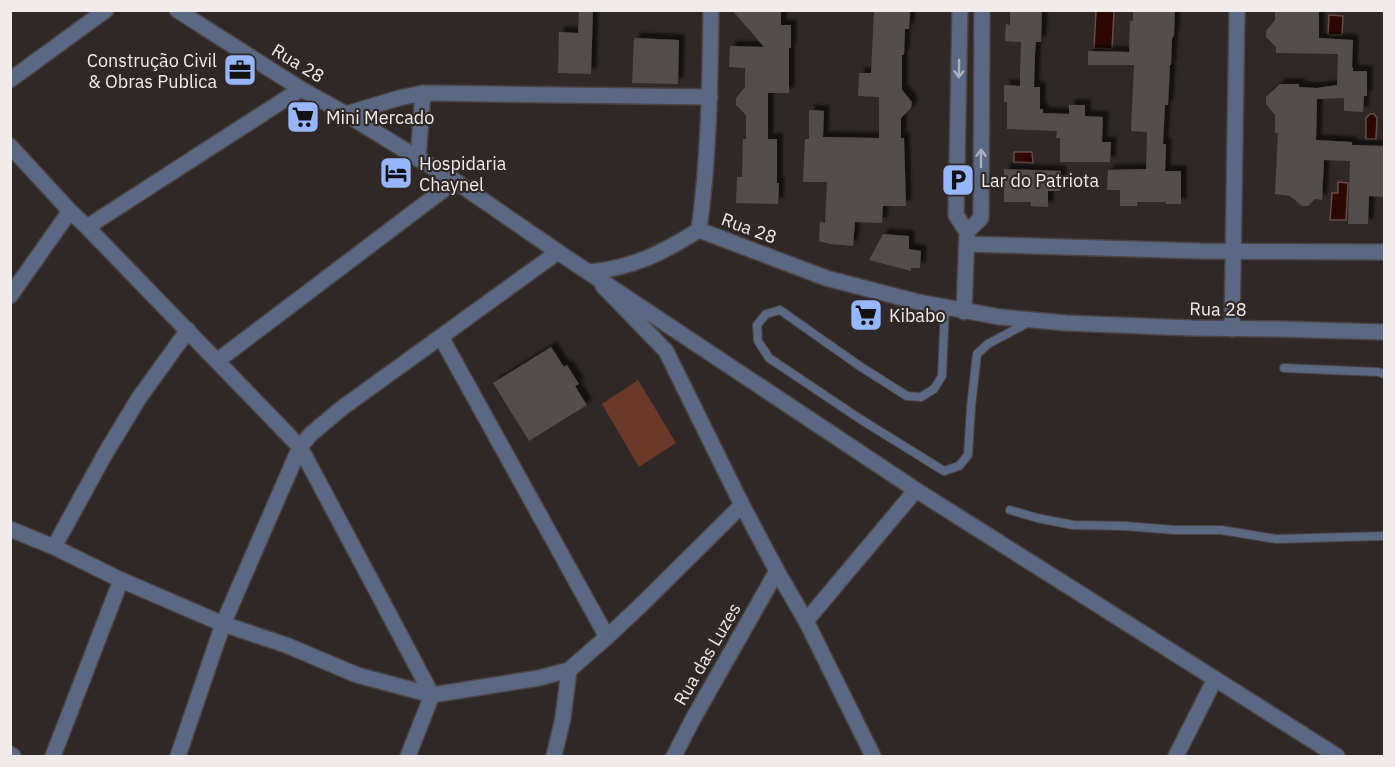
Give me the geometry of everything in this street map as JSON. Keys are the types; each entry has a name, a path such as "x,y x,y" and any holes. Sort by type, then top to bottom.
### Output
{"street":[{"path":"10,80 106,10"},
{"name":"Rua 28","path":"177,10 301,89 455,181 589,272 604,271 647,259 699,230 826,278 964,312 1033,320 1113,325 1384,332"},
{"path":"699,230 703,204 710,97 711,10"},
{"path":"960,10 956,215 967,238 964,312"},
{"path":"967,238 981,218 982,10"},
{"path":"1232,329 1237,10"},
{"path":"87,227 301,89"},
{"path":"346,114 423,93 710,97"},
{"path":"418,159 423,93"},
{"path":"10,146 70,211 300,447 432,695 408,756"},
{"path":"217,361 455,181"},
{"path":"10,296 70,211"},
{"path":"967,238 1233,251 1384,252"},
{"path":"178,756 223,624 300,447 311,434 342,408 558,252"},
{"path":"589,272 916,490 1337,756"},
{"path":"589,272 666,351 742,505 806,621 873,756"},
{"path":"54,547 139,398 188,330"},
{"path":"441,337 608,637"},
{"path":"806,621 916,490"},
{"path":"10,529 223,624 286,645 357,675 432,695 539,678 569,670 608,637 742,505"},
{"name":"Rua das Luzes","path":"674,756 777,571"},
{"path":"53,756 121,580"},
{"path":"554,756 563,718 569,670"},
{"path":"1176,756 1215,679"}],"lane":[{"path":"945,308 942,376 934,389 921,397 907,396 780,310 766,314 757,325 758,341 769,358 860,419 944,471 959,466 968,455 977,354 988,344 1033,320"},
{"path":"1284,368 1384,374"},
{"path":"1010,510 1073,525 1221,530 1276,539 1384,536"}],"shaded area":[{"path":"1096,11 1114,11 1112,49 1094,48"},
{"path":"1329,15 1343,16 1342,35 1328,35"},
{"path":"1374,114 1377,118 1376,139 1366,139 1366,118"},
{"path":"1014,152 1032,152 1033,163 1014,162"},
{"path":"1338,182 1348,183 1346,220 1330,220 1332,193 1338,193"},
{"path":"638,380 676,443 639,467 602,404"}],"building":[{"path":"579,10 593,10 591,74 558,73 559,32 578,33"},
{"path":"732,10 781,10 781,25 791,25 789,93 768,93 768,139 777,139 778,204 736,203 737,177 742,177 746,115 736,105 736,98 745,87 745,68 729,67 730,46 764,47"},
{"path":"1010,10 1042,10 1041,42 1036,42 1034,87 1040,87 1040,109 1043,109 1043,113 1069,114 1069,105 1085,105 1085,116 1103,117 1102,142 1111,142 1110,162 1060,162 1060,138 1056,138 1057,131 1007,129 1007,102 1004,102 1004,85 1020,86 1021,42 1005,41 1006,24 1010,25"},
{"path":"1133,10 1175,10 1163,144 1166,144 1165,171 1181,171 1181,204 1137,202 1137,206 1120,206 1120,190 1107,190 1108,170 1146,169 1147,132 1131,131 1134,65 1088,65 1088,51 1129,52 1130,21 1133,21"},
{"path":"1275,10 1319,10 1319,38 1353,40 1353,71 1367,71 1367,96 1364,96 1363,112 1344,111 1344,98 1317,99 1316,140 1352,142 1352,145 1384,146 1384,197 1369,196 1368,224 1348,224 1350,161 1324,160 1322,200 1315,199 1308,206 1302,206 1290,196 1275,194 1278,133 1275,133 1275,115 1266,104 1266,97 1280,84 1299,84 1299,87 1317,88 1337,85 1338,54 1276,53 1276,47 1266,37 1266,31 1275,20"},
{"path":"874,11 910,12 909,29 905,29 904,55 902,55 902,90 912,102 911,108 901,118 901,138 904,138 906,206 883,206 882,223 855,222 853,246 830,244 819,241 820,222 825,223 827,182 803,182 805,139 809,139 809,110 824,111 823,137 879,138 879,97 858,96 859,73 871,73"},
{"path":"634,38 679,40 678,84 632,83"},
{"path":"1004,169 1061,171 1060,191 1048,191 1048,207 1031,206 1031,202 1004,202"},
{"path":"883,234 909,236 909,249 921,251 920,268 911,268 911,271 869,260"},
{"path":"551,347 564,367 567,365 579,384 575,386 587,405 529,441 493,383"}],"place":[{"name":"Construção Civil & Obras Publica","path":"240,70"},
{"name":"Mini Mercado","path":"303,117"},
{"name":"Hospidaria Chaynel","path":"396,173"},
{"name":"Lar do Patriota","path":"958,180"},
{"name":"Kibabo","path":"866,315"}]}
